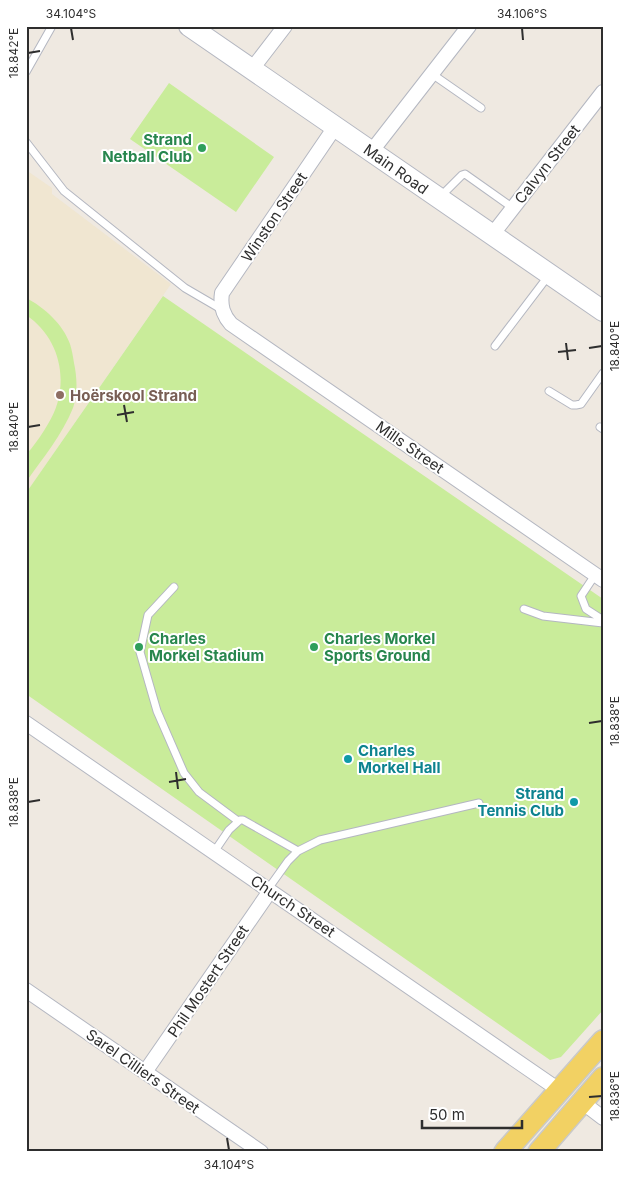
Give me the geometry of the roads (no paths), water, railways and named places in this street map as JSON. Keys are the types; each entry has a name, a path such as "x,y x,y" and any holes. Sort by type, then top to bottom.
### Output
{"main road":[{"name":"Main Road","path":"189,26 603,312"},
{"path":"505,1152 603,1041"},
{"path":"539,1152 603,1078"}],"street":[{"path":"252,69 285,26"},
{"path":"371,152 469,26"},
{"name":"Calvyn Street","path":"492,235 603,92"},
{"name":"Winston Street","path":"222,309 222,293 336,127"},
{"name":"Mills Street","path":"222,309 225,318 231,324 599,578"},
{"name":"Church Street","path":"26,723 560,1090"},
{"name":"Phil Mostert Street","path":"146,1072 269,890"},
{"name":"Sarel Cilliers Street","path":"26,990 261,1152"},
{"path":"582,1102 603,1118"}],"lane":[{"path":"26,72 52,26"},
{"path":"432,74 481,108"},
{"path":"26,142 64,190 185,288 222,309"},
{"path":"439,198 465,174 513,208"},
{"path":"495,346 549,274"},
{"path":"548,391 572,405 580,404 603,373"},
{"path":"599,578 581,596 586,609 603,622"},
{"path":"174,586 148,615 140,652 157,711 184,773 199,792 238,821"},
{"path":"524,609 543,616 603,622"},
{"path":"269,890 288,861 298,852 320,840 479,803"},
{"path":"214,852 229,830 238,821 243,820 298,852"}],"place":[{"name":"Strand Netball Club","path":"202,148"},
{"name":"Hoërskool Strand","path":"60,395"},
{"name":"Charles Morkel Stadium","path":"139,647"},
{"name":"Charles Morkel Sports Ground","path":"314,647"},
{"name":"Charles Morkel Hall","path":"348,759"},
{"name":"Strand Tennis Club","path":"574,802"}]}
